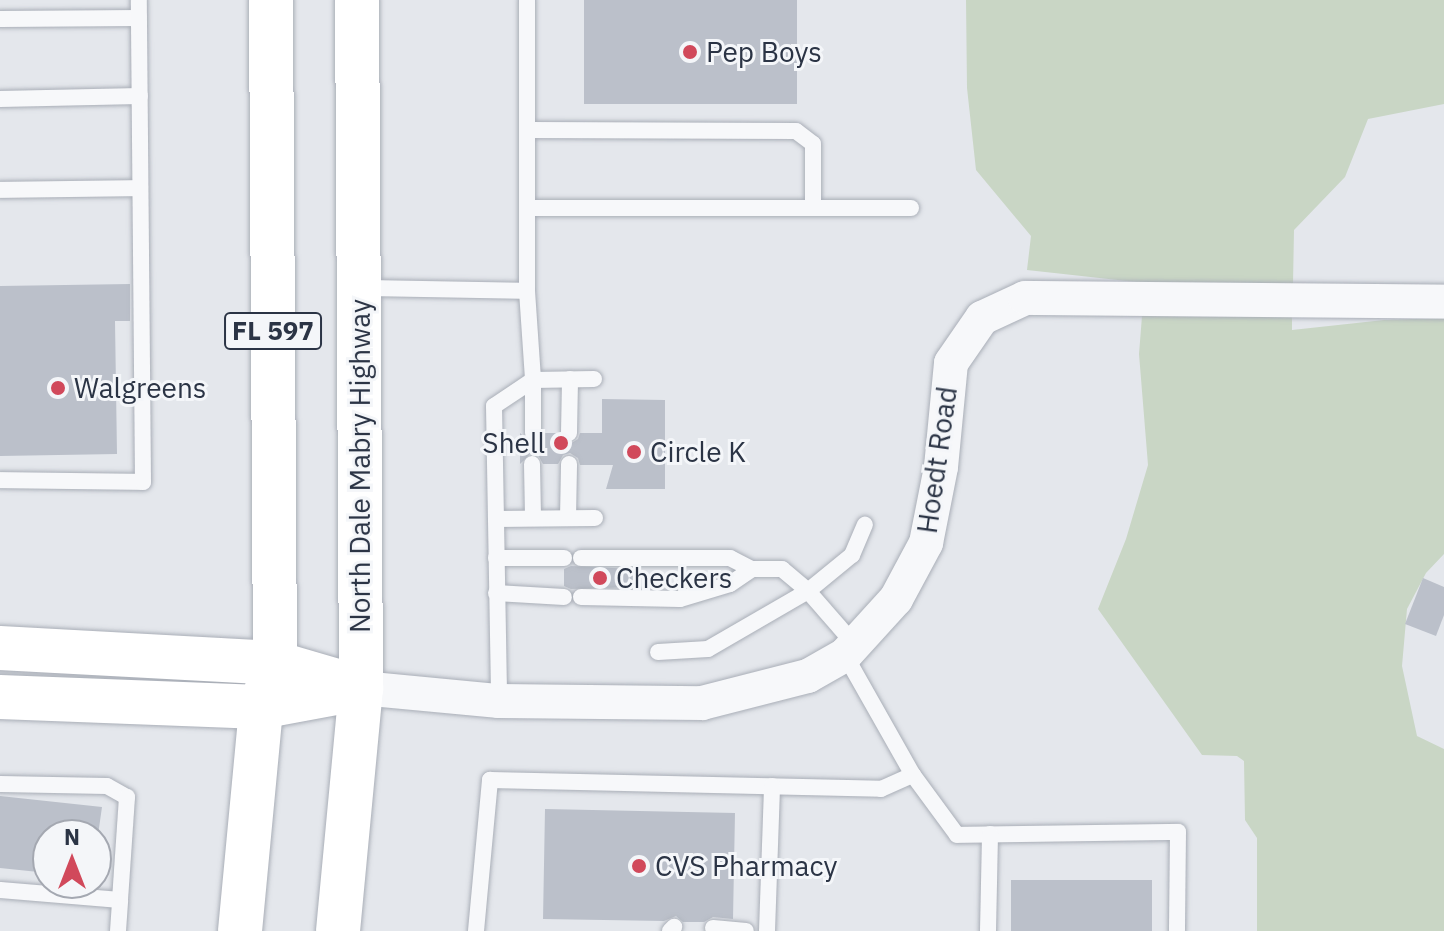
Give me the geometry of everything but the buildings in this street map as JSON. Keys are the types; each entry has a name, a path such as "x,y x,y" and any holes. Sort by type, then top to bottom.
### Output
{"main road":[{"name":"FL 597","path":"240,931 261,707 275,663 271,0"},
{"path":"335,0 359,183"},
{"name":"North Dale Mabry Highway","path":"338,931 361,688 357,0"},
{"path":"0,648 275,663 361,688"},
{"path":"0,664 86,653"},
{"path":"0,697 261,707 361,688"}],"street":[{"name":"Hoedt Road","path":"361,688 499,701 702,703 808,676 849,650 896,599 926,543 941,467 951,363 982,318 1025,298 1444,302"}],"lane":[{"path":"0,480 143,482 139,0"},
{"path":"527,0 527,291 533,433"},
{"path":"0,19 139,18"},
{"path":"0,99 140,96"},
{"path":"528,130 796,131 813,144 813,208"},
{"path":"0,190 140,188"},
{"path":"528,208 911,208"},
{"path":"359,288 527,291"},
{"path":"569,433 570,379"},
{"path":"499,701 494,406 533,380 594,379"},
{"path":"532,464 533,518"},
{"path":"568,518 569,464"},
{"path":"496,519 595,518"},
{"path":"658,652 708,649 808,591 852,555 865,525"},
{"path":"496,558 730,558 752,569 782,569 808,591 849,650 913,775 957,835 1178,832 1177,931"},
{"path":"496,593 680,599 730,584 752,569"},
{"path":"476,931 490,780 881,789 913,775"},
{"path":"0,784 107,786 127,797 118,931"},
{"path":"767,931 772,786"},
{"path":"988,931 990,834"},
{"path":"0,890 120,900"},
{"path":"713,928 746,931"}],"green space":[{"path":"966,0 1444,0 1444,104 1368,119 1345,177 1294,230 1293,284 1145,283 1027,270 1031,236 976,170 967,88"},
{"path":"1142,316 1292,317 1292,330 1384,320 1444,318 1444,554 1426,573 1407,609 1402,666 1417,736 1444,749 1444,931 1257,931 1257,838 1245,820 1244,761 1237,756 1202,755 1098,609 1126,539 1148,465 1139,354"}],"place":[{"name":"Pep Boys","path":"690,52"},
{"name":"Walgreens","path":"58,388"},
{"name":"Shell","path":"561,443"},
{"name":"Circle K","path":"634,452"},
{"name":"Checkers","path":"600,578"},
{"name":"CVS Pharmacy","path":"639,866"}]}
